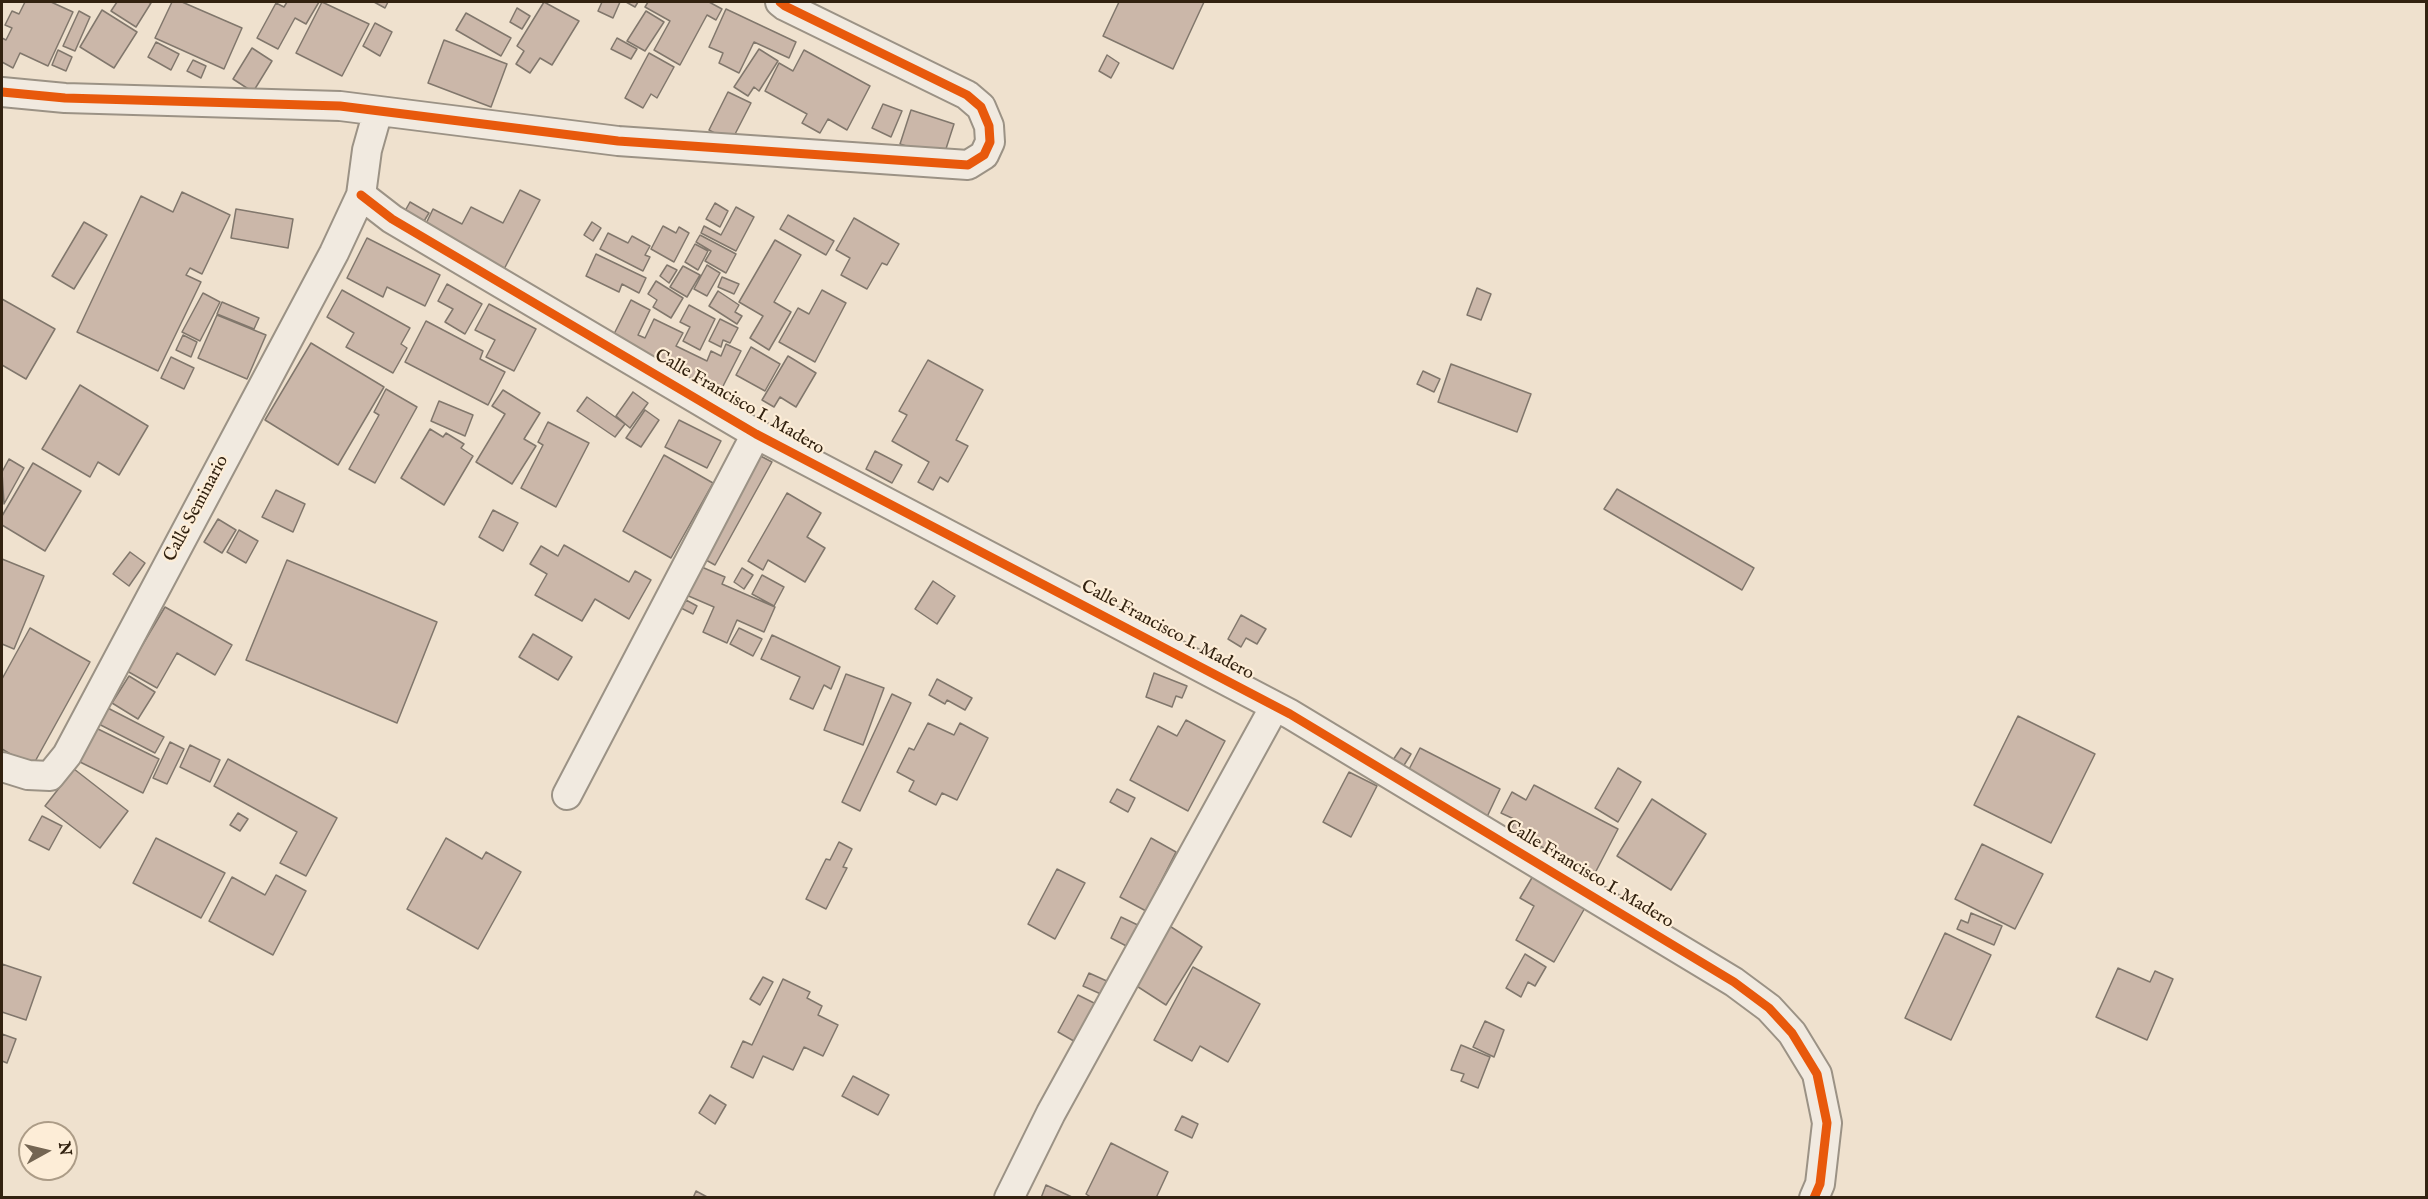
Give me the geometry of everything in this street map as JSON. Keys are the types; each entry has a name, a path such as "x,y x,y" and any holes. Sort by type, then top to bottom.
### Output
{"street":[{"path":"2,92 65,98 340,106 618,141 968,165 984,155 990,142 989,126 981,107 967,95 780,2"},
{"path":"361,195 368,150 378,111"},
{"name":"Calle Francisco I. Madero","path":"361,195 392,219 756,435 1275,706 1724,976 1769,1008 1792,1033 1817,1074 1827,1123 1820,1184 1814,1197"},
{"name":"Calle Seminario","path":"2,767 28,775 50,776 67,755 334,253 361,195"},
{"path":"567,795 756,435"},
{"path":"1009,1197 1051,1113 1275,706"}],"building":[{"path":"25,2 51,2 73,12 48,66 20,53 13,68 2,62 2,38 6,40 12,28 5,25 12,11 19,14"},
{"path":"117,2 151,3 136,27 111,11"},
{"path":"172,2 182,2 242,28 224,69 155,38"},
{"path":"287,2 319,2 306,24 295,18 278,49 257,38 276,3 284,7"},
{"path":"322,2 369,24 342,76 296,53"},
{"path":"374,2 388,2 385,8"},
{"path":"544,2 579,21 552,65 540,58 530,73 516,64 524,51 517,46"},
{"path":"602,2 620,2 613,18 598,11"},
{"path":"626,2 638,2 635,7"},
{"path":"648,2 709,2 722,9 716,20 707,15 680,65 654,50 670,21 645,7"},
{"path":"1119,2 1204,2 1173,69 1103,36"},
{"path":"517,8 530,16 522,29 510,22"},
{"path":"726,9 796,42 789,58 754,42 739,73 719,63 723,53 709,47"},
{"path":"102,10 137,32 114,68 80,47"},
{"path":"79,11 90,17 75,51 63,46"},
{"path":"646,11 664,22 645,51 627,41"},
{"path":"466,13 511,38 501,56 456,30"},
{"path":"375,23 392,32 380,56 363,46"},
{"path":"617,38 637,49 631,59 611,49"},
{"path":"444,40 507,64 491,107 428,83"},
{"path":"156,42 179,54 171,70 148,57"},
{"path":"252,48 272,61 253,92 233,79"},
{"path":"759,49 778,61 759,91 754,87 748,96 734,87"},
{"path":"58,50 72,57 66,71 52,65"},
{"path":"804,50 870,86 847,130 828,119 820,133 802,123 807,114 765,91 779,63 793,71"},
{"path":"649,53 674,67 657,98 651,94 643,108 625,98"},
{"path":"1107,55 1119,63 1111,78 1099,71"},
{"path":"193,60 206,66 201,78 187,71"},
{"path":"728,92 751,103 731,142 709,130"},
{"path":"883,104 902,111 891,137 872,128"},
{"path":"911,110 954,124 943,158 900,144"},
{"path":"520,190 540,200 501,275 421,234 433,209 462,224 471,207 503,223"},
{"path":"182,192 230,215 202,274 190,268 186,275 201,282 158,371 77,332 141,196 173,212"},
{"path":"410,202 429,213 418,231 400,220"},
{"path":"715,203 728,211 720,227 706,219"},
{"path":"736,207 754,217 736,251 701,233 704,226 721,235"},
{"path":"236,209 293,219 288,248 231,238"},
{"path":"788,215 834,241 826,255 780,229"},
{"path":"854,218 899,244 887,265 882,263 867,289 841,275 850,258 836,250"},
{"path":"84,222 107,235 74,289 52,276"},
{"path":"592,222 601,228 593,241 584,235"},
{"path":"663,226 676,233 679,227 689,233 674,262 651,249"},
{"path":"608,233 628,243 632,236 650,246 645,255 650,257 643,271 600,249"},
{"path":"700,235 736,254 726,273 705,261 711,251 696,242"},
{"path":"367,238 440,275 425,306 387,287 383,297 347,278"},
{"path":"775,240 801,255 774,302 791,312 769,350 750,338 763,316 739,302"},
{"path":"695,244 708,251 698,270 685,262"},
{"path":"596,254 646,278 639,293 622,284 619,292 586,276"},
{"path":"667,265 677,270 669,283 660,276"},
{"path":"707,265 720,273 707,296 694,289"},
{"path":"683,266 700,275 687,297 670,287"},
{"path":"722,277 739,284 734,294 718,287"},
{"path":"656,281 683,298 671,318 653,307 657,300 648,294"},
{"path":"447,284 482,304 465,334 445,322 453,309 438,301"},
{"path":"1477,288 1491,294 1481,320 1467,315"},
{"path":"342,290 410,328 401,344 407,348 393,373 346,347 354,333 327,317"},
{"path":"822,290 846,303 815,362 779,342 798,308 809,314"},
{"path":"718,291 739,305 735,312 742,316 737,324 709,306"},
{"path":"203,293 220,302 200,341 182,332"},
{"path":"2,299 55,329 26,379 2,365"},
{"path":"631,300 650,310 638,335 645,338 654,319 683,333 676,346 707,361 711,351 721,356 726,344 741,351 718,396 610,342"},
{"path":"222,302 259,318 254,329 217,314"},
{"path":"489,304 536,329 514,371 486,357 495,340 475,330"},
{"path":"689,305 715,319 700,350 683,341 690,327 680,322"},
{"path":"217,315 266,335 247,379 198,358"},
{"path":"720,319 738,328 730,343 723,340 721,347 709,341"},
{"path":"426,321 483,351 480,359 505,372 488,405 405,362"},
{"path":"183,335 197,342 191,357 176,350"},
{"path":"311,343 384,387 338,465 265,420"},
{"path":"751,347 780,364 765,391 736,375"},
{"path":"788,356 816,373 796,407 780,397 774,407 762,400"},
{"path":"171,357 194,368 184,389 161,378"},
{"path":"928,360 983,390 956,440 968,446 948,482 940,477 933,490 918,482 929,462 892,441 907,415 899,411"},
{"path":"1451,364 1531,394 1517,432 1438,402"},
{"path":"1423,371 1440,379 1434,392 1417,384"},
{"path":"80,385 148,426 119,475 98,462 90,477 42,449"},
{"path":"386,389 417,407 375,483 349,469 379,415 374,412"},
{"path":"503,390 540,413 524,439 536,446 512,484 476,462 505,414 492,406"},
{"path":"633,392 648,403 630,428 616,416"},
{"path":"587,397 625,424 615,437 577,411"},
{"path":"439,401 473,415 465,436 431,421"},
{"path":"645,410 659,420 641,447 626,438"},
{"path":"679,420 721,441 707,468 665,447"},
{"path":"548,422 589,443 556,507 521,488 543,445 538,442"},
{"path":"430,429 443,437 446,433 464,444 461,448 473,456 444,505 401,478"},
{"path":"751,451 772,462 715,565 695,554"},
{"path":"875,451 902,465 892,483 866,469"},
{"path":"664,455 713,483 671,558 623,531"},
{"path":"9,459 24,468 4,504 2,472"},
{"path":"33,463 81,491 45,551 2,525 2,516"},
{"path":"1617,489 1754,568 1742,590 1604,509"},
{"path":"276,490 305,504 293,532 262,517"},
{"path":"787,493 821,513 807,537 825,548 805,582 768,560 763,570 748,561"},
{"path":"493,510 518,523 503,551 479,537"},
{"path":"218,519 236,530 222,553 204,542"},
{"path":"239,530 258,541 246,563 227,552"},
{"path":"564,545 629,582 635,571 651,580 629,619 595,599 582,621 535,595 547,574 530,564 541,546 558,556"},
{"path":"130,552 145,563 129,586 113,574"},
{"path":"2,559 44,576 14,649 2,644"},
{"path":"287,560 437,622 397,723 246,660"},
{"path":"690,562 725,577 722,584 775,607 764,632 737,620 727,643 703,632 714,607 677,591"},
{"path":"742,568 753,575 744,589 734,582"},
{"path":"762,575 784,587 774,606 752,594"},
{"path":"933,581 955,596 937,624 915,609"},
{"path":"686,600 697,606 693,614 681,608"},
{"path":"165,607 232,645 215,675 177,653 157,688 127,671"},
{"path":"1241,615 1266,629 1257,644 1246,638 1241,647 1228,639"},
{"path":"30,628 90,662 32,767 2,749 2,679"},
{"path":"739,628 762,639 753,656 730,644"},
{"path":"533,634 572,657 558,680 519,657"},
{"path":"772,635 840,667 831,689 824,685 813,709 790,699 800,677 761,659"},
{"path":"1154,673 1187,686 1182,698 1176,696 1172,707 1146,697"},
{"path":"846,674 884,688 863,745 824,730"},
{"path":"129,676 155,692 138,719 112,703"},
{"path":"937,679 972,698 965,710 947,700 945,704 929,695"},
{"path":"892,694 911,703 860,811 842,802"},
{"path":"100,704 164,737 155,753 91,720"},
{"path":"2018,716 2095,754 2051,843 1974,805"},
{"path":"1186,720 1225,741 1188,811 1130,780 1158,726 1177,736"},
{"path":"928,723 954,735 960,723 988,738 957,800 942,793 936,805 909,791 914,781 897,772 909,748 914,750"},
{"path":"96,728 159,759 143,793 80,762"},
{"path":"170,742 184,749 167,784 153,778"},
{"path":"190,745 220,760 210,782 180,767"},
{"path":"1401,748 1411,754 1401,770 1391,763"},
{"path":"1420,748 1500,789 1486,819 1405,777"},
{"path":"228,759 337,818 306,876 280,863 297,832 214,786"},
{"path":"1618,768 1641,782 1618,822 1595,808"},
{"path":"74,769 128,811 100,848 45,806"},
{"path":"1349,772 1377,786 1351,837 1323,822"},
{"path":"1534,785 1618,829 1594,875 1510,830 1516,820 1501,813 1512,792 1526,800"},
{"path":"1117,789 1135,798 1128,812 1110,802"},
{"path":"1652,799 1706,834 1671,890 1617,856"},
{"path":"238,813 248,819 240,831 230,825"},
{"path":"42,816 62,826 49,850 29,840"},
{"path":"156,838 225,873 201,918 133,883"},
{"path":"446,838 482,859 486,852 521,872 478,949 407,909"},
{"path":"1151,838 1176,852 1146,911 1120,897"},
{"path":"839,842 852,849 843,867 847,868 826,909 806,899 826,859 830,860"},
{"path":"1982,844 2043,874 2015,929 1955,899"},
{"path":"1057,869 1085,883 1055,939 1028,924"},
{"path":"276,875 306,891 273,955 209,921 232,877 265,895"},
{"path":"1533,876 1586,906 1554,962 1516,940 1534,906 1520,898"},
{"path":"1971,913 2002,926 1994,945 1957,929 1961,920 1968,923"},
{"path":"1121,917 1144,928 1134,950 1111,938"},
{"path":"1165,923 1202,947 1166,1005 1129,981"},
{"path":"1945,933 1991,955 1951,1040 1905,1018"},
{"path":"1525,954 1546,967 1535,986 1528,982 1521,997 1506,988"},
{"path":"2,964 41,977 26,1020 2,1012"},
{"path":"1193,967 1260,1004 1228,1062 1200,1046 1192,1061 1154,1040"},
{"path":"2118,968 2150,982 2155,971 2173,979 2147,1040 2096,1017"},
{"path":"1089,973 1109,982 1103,995 1083,986"},
{"path":"763,977 773,982 760,1005 750,999"},
{"path":"783,979 810,992 807,998 822,1006 818,1015 838,1025 823,1056 804,1047 793,1070 763,1056 753,1078 731,1067 743,1041 752,1045"},
{"path":"1078,995 1100,1006 1079,1044 1058,1032"},
{"path":"1485,1021 1504,1030 1494,1057 1473,1047"},
{"path":"2,1034 16,1039 7,1063 2,1061"},
{"path":"1461,1045 1490,1057 1478,1088 1461,1081 1464,1074 1451,1070"},
{"path":"853,1076 889,1095 878,1115 842,1096"},
{"path":"710,1095 726,1105 715,1124 699,1113"},
{"path":"1182,1116 1198,1124 1192,1138 1175,1130"},
{"path":"1111,1143 1168,1172 1156,1198 1092,1198 1086,1194"},
{"path":"1046,1185 1074,1198 1041,1198"},
{"path":"696,1191 709,1198 693,1198"}],"cycle path":[{"path":"2,92 65,98 340,106 618,141 968,165 984,155 990,142 989,126 981,107 967,95 780,2"},
{"path":"361,195 392,219 756,434 1290,714 1734,982 1769,1008 1792,1033 1817,1074 1827,1123 1820,1184 1814,1198"}]}
